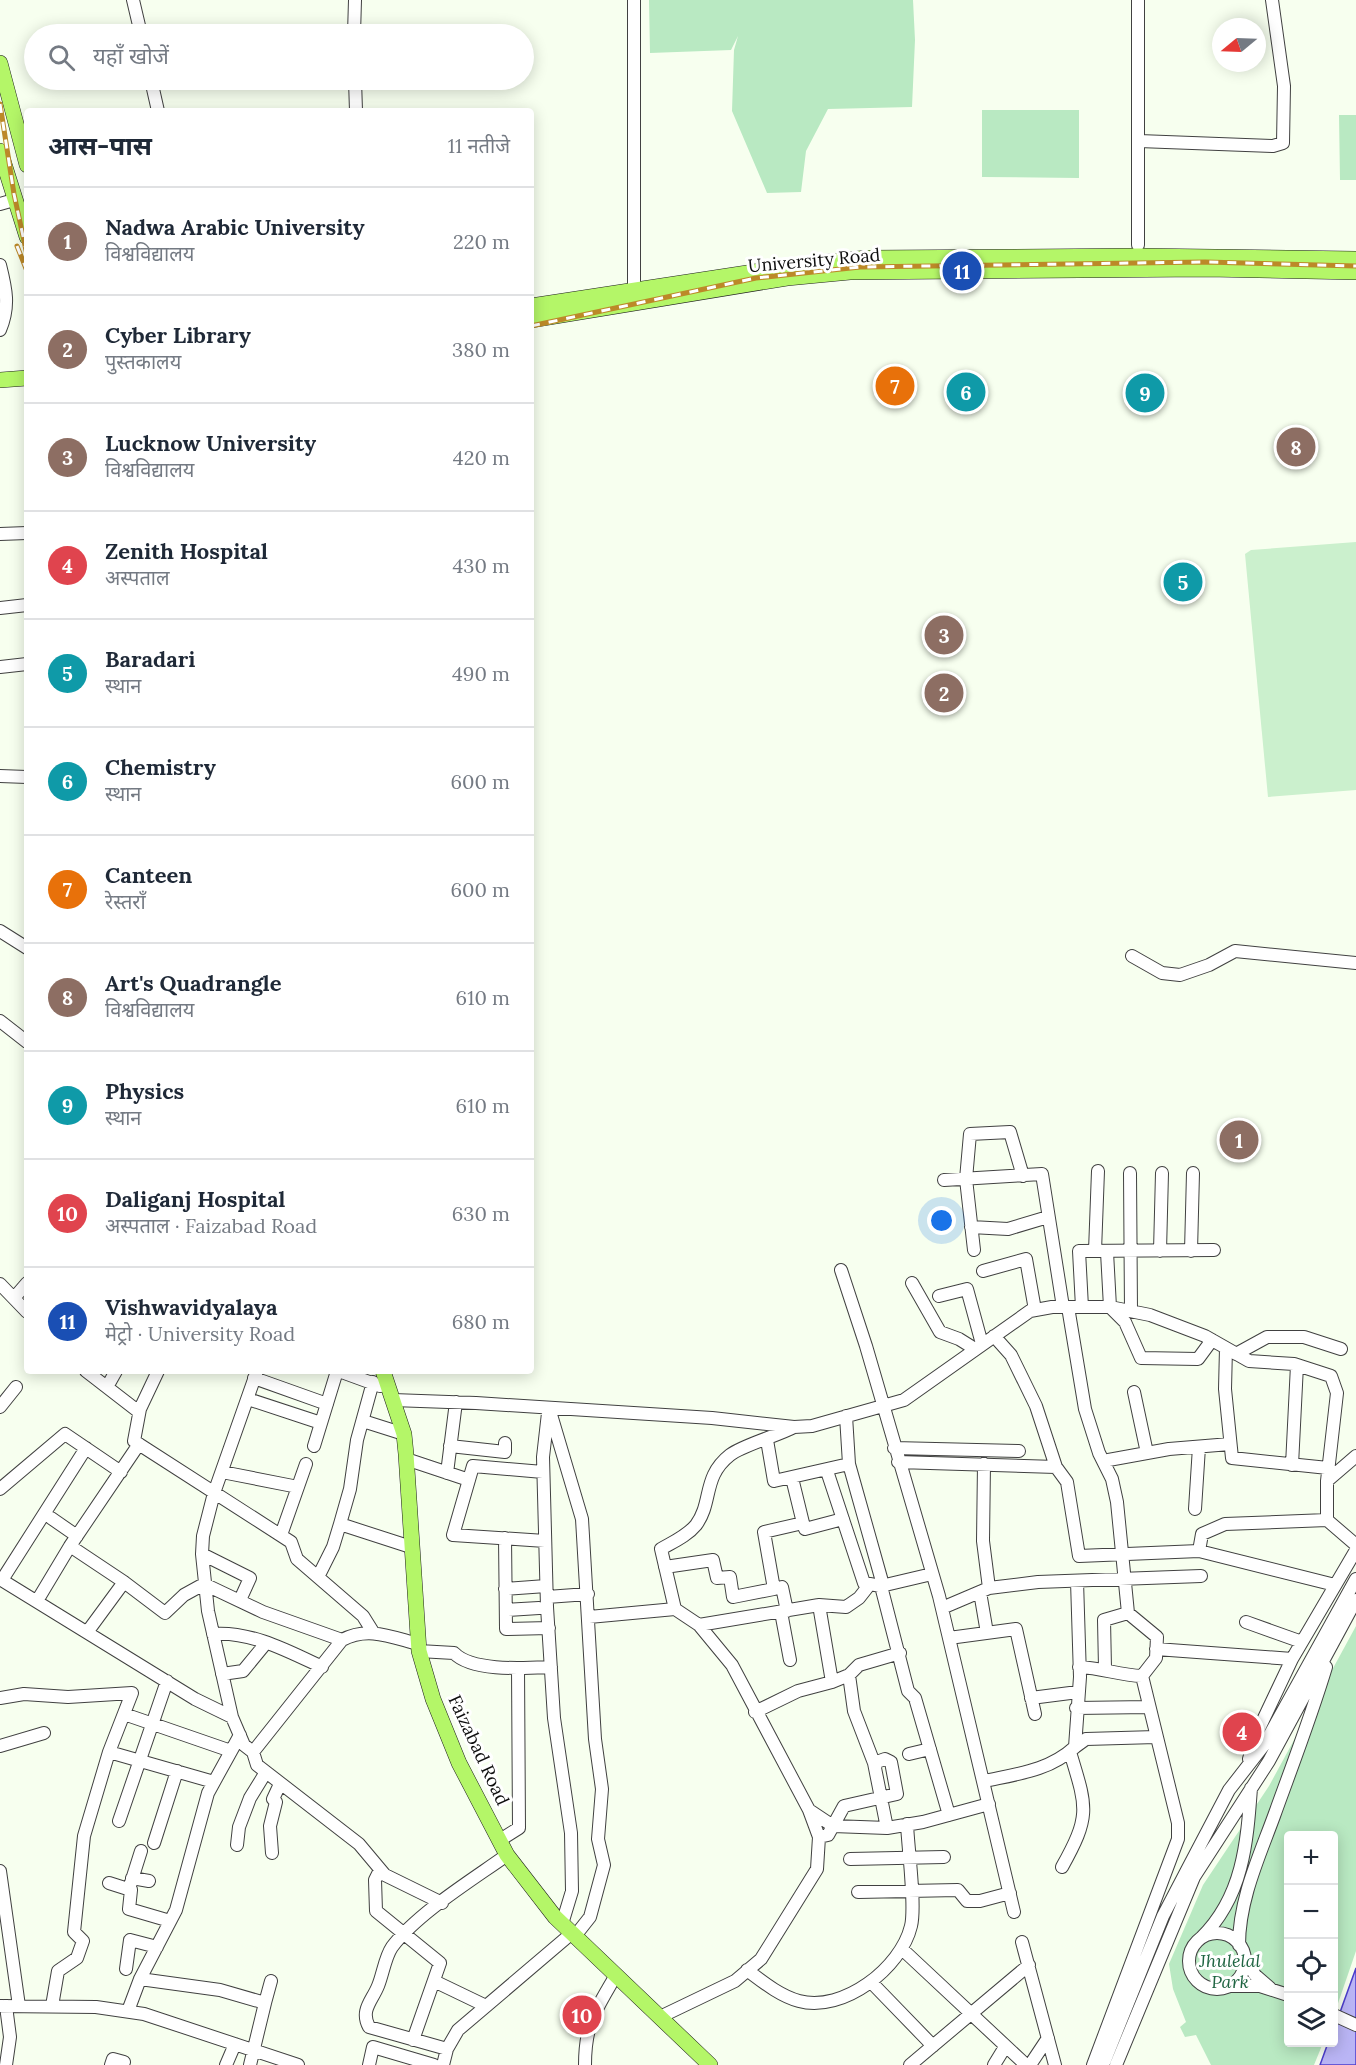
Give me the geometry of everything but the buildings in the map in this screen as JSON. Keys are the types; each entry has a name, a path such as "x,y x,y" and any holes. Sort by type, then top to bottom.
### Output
{"main road":[{"path":"0,63 24,146"},
{"path":"0,151 7,202 24,232"},
{"name":"University Road","path":"534,319 634,297 867,258 1138,256 1356,259"},
{"name":"University Road","path":"534,306 634,297 787,278 865,272 976,273 1207,269 1356,272"},
{"path":"0,381 24,378"},
{"path":"0,381 24,384"},
{"name":"Faizabad Road","path":"378,1377 391,1395 404,1434 418,1648 433,1699 459,1763 507,1855 570,1931 710,2065"}],"street":[{"path":"133,0 139,24"},
{"path":"354,24 355,0"},
{"path":"634,0 634,297"},
{"path":"1138,0 1138,245"},
{"path":"1139,141 1273,146 1283,144 1284,86 1272,0"},
{"path":"153,90 157,108"},
{"path":"355,90 356,108"},
{"path":"0,265 7,293 8,309 0,330"},
{"path":"0,534 24,533"},
{"path":"0,608 24,605"},
{"path":"0,667 24,664"},
{"path":"0,776 24,777"},
{"path":"0,931 24,946"},
{"path":"1132,956 1162,973 1180,975 1209,965 1235,951 1356,963"},
{"path":"0,1021 24,1040"},
{"path":"974,1250 966,1179 970,1134 1010,1132 1023,1176"},
{"path":"1098,1171 1101,1252 1110,1307 1125,1322 1141,1358 1198,1359 1212,1340"},
{"path":"1130,1173 1131,1311"},
{"path":"1160,1251 1162,1173"},
{"path":"1191,1251 1193,1173"},
{"path":"944,1180 1042,1174 1048,1217 1085,1409 1103,1461 1112,1479 1117,1502 1128,1613 1157,1637 1156,1658 1142,1676"},
{"path":"971,1227 1008,1229 1048,1217"},
{"path":"1082,1307 1079,1251 1214,1250"},
{"path":"983,1271 1026,1259 1035,1310"},
{"path":"841,1270 942,1608 1014,1912"},
{"path":"912,1283 940,1332 979,1347"},
{"path":"0,1284 24,1309"},
{"path":"14,1298 24,1286"},
{"path":"939,1296 967,1289 979,1347"},
{"path":"391,1395 456,1402 794,1427 812,1426 904,1400 1035,1310 1110,1307 1150,1315 1212,1340 1249,1360 1297,1365 1331,1376 1337,1394 1328,1475 1327,1520"},
{"path":"994,1336 1011,1355 1036,1406 1056,1467 1067,1482 1079,1556 1199,1551 1335,1585"},
{"path":"1231,1351 1267,1337 1304,1337 1341,1349"},
{"path":"1231,1351 1225,1389 1232,1458 1292,1465 1328,1475 1356,1456"},
{"path":"1292,1465 1297,1365"},
{"path":"90,1374 139,1413"},
{"path":"107,1387 114,1374"},
{"path":"157,1374 139,1413 134,1441 291,1542 297,1559 363,1616 373,1632"},
{"path":"327,1404 256,1374 214,1492 203,1536 204,1584 222,1674 232,1717 244,1745 253,1752 257,1765 359,1844 380,1870 442,1903"},
{"path":"314,1446 337,1374"},
{"path":"318,1577 333,1547 340,1524 350,1489 363,1421 378,1377 358,1374"},
{"path":"0,1407 16,1388"},
{"path":"1134,1392 1147,1453"},
{"path":"248,1399 321,1423"},
{"path":"447,1473 456,1402"},
{"path":"549,1408 543,1472 544,1597 549,1628 554,1718 571,1833 570,1931"},
{"path":"443,2065 447,2049 458,2030 570,1931 590,1917 604,1865 598,1839 602,1789 595,1739 582,1520 549,1408"},
{"path":"846,1416 849,1464 878,1585 900,1653 908,1691 915,1698 949,1815"},
{"path":"363,1421 404,1434"},
{"path":"675,1609 661,1549 683,1537 697,1524 706,1501 710,1479 731,1454 794,1427"},
{"path":"0,1489 65,1434 121,1472"},
{"path":"767,1440 774,1481 827,1471 849,1464"},
{"path":"37,1601 73,1541 139,1444"},
{"path":"1103,1461 1199,1446 1230,1444"},
{"path":"450,1446 505,1447 504,1468"},
{"path":"1196,1509 1199,1446"},
{"path":"86,1448 1,1580 88,1631 195,1699 232,1717"},
{"path":"894,1448 1019,1451"},
{"path":"406,1459 469,1480"},
{"path":"898,1462 1056,1467"},
{"path":"281,1535 306,1464"},
{"path":"984,1464 982,1541 987,1633"},
{"path":"543,1472 473,1466 453,1535 545,1541"},
{"path":"827,1471 864,1583 878,1585 932,1574"},
{"path":"222,1472 298,1487"},
{"path":"792,1478 805,1529 843,1519"},
{"path":"51,1518 73,1541 165,1613 184,1595 204,1584"},
{"path":"1199,1551 1202,1534 1225,1524 1327,1520 1356,1545"},
{"path":"774,1589 764,1532 803,1523"},
{"path":"340,1524 411,1547"},
{"path":"505,1538 506,1629 549,1628"},
{"path":"1279,1992 1249,1985 1207,1986 1195,1977 1190,1959 1193,1947 1221,1914 1235,1885 1247,1845 1251,1786 1248,1764 1256,1735 1292,1659 1356,1550"},
{"path":"202,1554 250,1578 240,1600"},
{"path":"665,1567 713,1560 717,1578 730,1576 733,1597 782,1587 790,1660"},
{"path":"942,1608 985,1590 1077,1581 1201,1576"},
{"path":"1104,2065 1163,1916 1229,1790 1264,1744 1356,1579"},
{"path":"1062,1868 1080,1834 1084,1818 1082,1791 1072,1750 1080,1672 1077,1581"},
{"path":"88,1631 124,1582"},
{"path":"204,1584 263,1612 342,1640"},
{"path":"699,1625 819,1605 846,1607 878,1585"},
{"path":"506,1590 544,1597 588,1594"},
{"path":"506,1610 544,1597"},
{"path":"1116,2065 1194,1877 1269,1761 1356,1600"},
{"path":"819,1605 832,1682"},
{"path":"589,1617 675,1609 699,1625 732,1665 809,1810 819,1837 817,1869 761,1959 735,1981 660,2017"},
{"path":"1105,1668 1104,1620 1128,1613"},
{"path":"1246,1622 1302,1642"},
{"path":"949,1638 1016,1629 1035,1714"},
{"path":"213,1634 233,1632 266,1643 322,1667"},
{"path":"253,1752 342,1640 355,1633 373,1632 418,1648 454,1653 460,1659 518,1668 551,1667"},
{"path":"1228,1986 1241,1974 1241,1916 1249,1885 1312,1713 1335,1640"},
{"path":"222,1674 243,1671 266,1643"},
{"path":"1156,1649 1292,1659"},
{"path":"755,1712 798,1691 849,1675 859,1665 900,1653"},
{"path":"500,1840 519,1828 518,1668"},
{"path":"1080,1672 1105,1668 1117,1675 1142,1676"},
{"path":"849,1675 854,1711 874,1763 886,1828"},
{"path":"1093,2065 1178,1839 1178,1823 1142,1676"},
{"path":"120,1821 139,1760 168,1681"},
{"path":"1031,1698 1078,1692"},
{"path":"0,1698 24,1694 68,1697 132,1693 109,1752 84,1836 74,1932 83,1941 77,1958 58,1971 52,2006"},
{"path":"1076,1708 1149,1707"},
{"path":"124,1714 231,1751"},
{"path":"0,1746 44,1732"},
{"path":"128,2011 141,1979 176,1910 208,1793 240,1735"},
{"path":"984,1781 1036,1771 1061,1760 1086,1739 1156,1737"},
{"path":"909,1754 930,1749"},
{"path":"109,1752 214,1782"},
{"path":"819,1837 828,1835 844,1806 897,1794 891,1762 885,1759 874,1763"},
{"path":"154,1843 177,1771"},
{"path":"237,1845 242,1817 250,1798 266,1772"},
{"path":"272,1853 270,1826 276,1802 273,1798 280,1784"},
{"path":"809,1810 833,1826 886,1828 989,1804"},
{"path":"747,1970 772,1988 798,2001 820,2004 847,1995 871,1982 902,1949 912,1923 907,1824"},
{"path":"141,1851 130,1883 129,1909 170,1921"},
{"path":"447,2049 378,2032 369,2027 365,2020 369,1998 379,1984 391,1949 406,1933 507,1855"},
{"path":"850,1859 944,1857"},
{"path":"380,1870 375,1880 376,1911 441,1963 413,2040"},
{"path":"0,1871 10,2037 6,2065"},
{"path":"1138,1947 1170,1879 1186,1872"},
{"path":"109,1883 149,1881"},
{"path":"858,1892 958,1890 967,1901 980,1901 1010,1893"},
{"path":"1201,1938 1218,1933 1230,1936 1242,1950 1255,1975 1279,1992"},
{"path":"126,1969 130,1940 157,1947"},
{"path":"1022,1942 1055,2065"},
{"path":"902,1949 970,2016 1028,2065 1048,2038"},
{"path":"910,2065 1029,1965"},
{"path":"585,2065 585,2041 590,2020 616,1975"},
{"path":"141,1979 220,1990 265,2003"},
{"path":"250,2065 271,1981"},
{"path":"434,1981 486,2006"},
{"path":"871,1982 933,2046"},
{"path":"8,2006 96,2007 144,2014 255,2051 280,2062 298,2065"},
{"path":"1338,2017 1356,2025"},
{"path":"226,2065 235,2044"},
{"path":"369,2065 373,2047 434,2065"},
{"path":"994,2065 1005,2047"},
{"path":"111,2065 112,2059 124,2062"}],"green space":[{"path":"649,0 913,0 915,40 912,107 828,109 806,151 801,192 767,193 732,111 734,50 738,36 731,50 650,53"},
{"path":"982,110 1079,110 1079,178 982,177"},
{"path":"1339,115 1356,115 1356,180 1340,180"},
{"path":"1356,542 1356,790 1268,797 1245,554 1251,550"},
{"name":"Jhulelal Park","path":"1356,1626 1356,1951 1338,2003 1338,1831 1284,1831 1284,2047 1321,2047 1314,2065 1211,2065 1196,2035 1185,2037 1180,2027 1186,2022 1173,1989 1169,1964 1203,1885 1269,1786"}],"shaded area":[{"path":"1356,1968 1356,2065 1320,2065 1327,2047 1338,2047 1338,2018"}],"railway":[{"path":"0,104 24,241"},
{"path":"17,246 24,264"},
{"path":"534,325 756,278 860,267 1205,262 1356,266"}],"place":[{"name":"Vishwavidyalaya","path":"962,271"},
{"name":"Canteen","path":"895,386"},
{"name":"Chemistry","path":"966,392"},
{"name":"Physics","path":"1145,393"},
{"name":"Art's Quadrangle","path":"1296,447"},
{"name":"Baradari","path":"1183,582"},
{"name":"Lucknow University","path":"944,635"},
{"name":"Cyber Library","path":"944,693"},
{"name":"Nadwa Arabic University","path":"1239,1140"},
{"name":"Zenith Hospital","path":"1242,1732"},
{"name":"Daliganj Hospital","path":"582,2015"}]}
